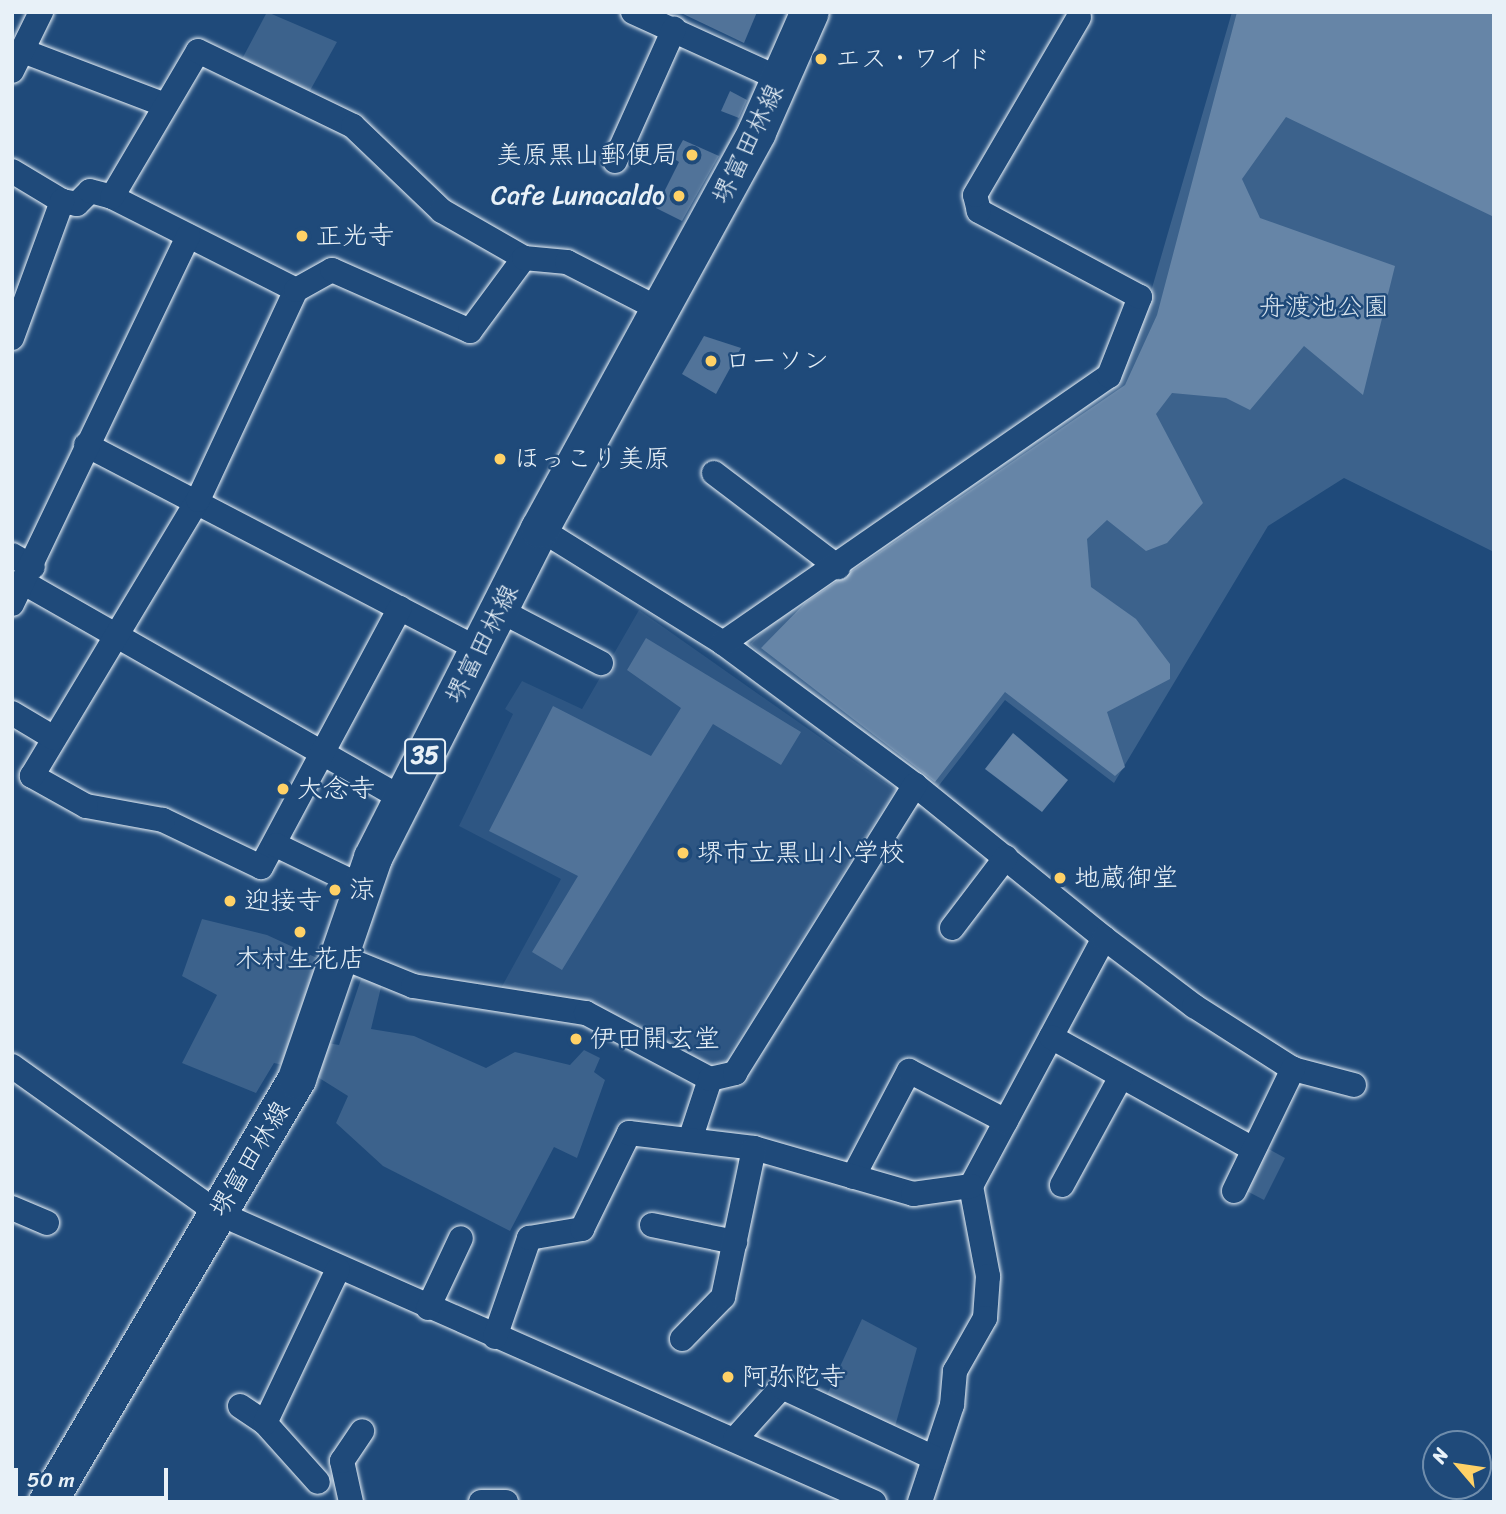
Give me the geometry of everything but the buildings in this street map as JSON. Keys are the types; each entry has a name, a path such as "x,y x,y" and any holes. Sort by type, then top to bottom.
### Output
{"main road":[{"name":"堺富田林線","path":"55,1499 297,1079 360,886 540,529 661,310 780,79 810,12"}],"street":[{"path":"41,12 18,61 165,105"},
{"path":"633,12 780,79"},
{"path":"723,643 838,567 1109,376 1140,297 979,211 975,195 1079,17"},
{"path":"615,161 674,30"},
{"path":"112,198 198,51 239,68 353,126 442,211 524,258 568,262 661,310"},
{"path":"12,171 62,201 77,204 90,191 112,198 296,290"},
{"path":"12,338 62,201"},
{"path":"188,236 21,577 322,757 403,799"},
{"path":"400,608 276,845 261,867 163,820 86,806 32,776 114,631 198,500 296,290 332,270 470,331 524,258"},
{"path":"86,445 198,500 479,650"},
{"path":"714,473 838,567"},
{"path":"540,529 723,643 915,785 1104,938 1194,1006 1293,1069 1354,1084"},
{"path":"499,610 570,638 601,663"},
{"path":"12,713 54,738"},
{"path":"337,955 413,986 586,1013 710,1079 735,1073 915,785"},
{"path":"276,845 360,886"},
{"path":"952,928 1006,857"},
{"path":"920,1502 952,1405 955,1371 985,1318 988,1276 971,1186 1104,938"},
{"path":"1051,1037 1253,1149"},
{"path":"1234,1191 1293,1069"},
{"path":"853,1177 909,1071 1006,1121"},
{"path":"15,1073 218,1213 338,1269 735,1439 874,1502"},
{"path":"1062,1185 1121,1077"},
{"path":"690,1140 710,1079"},
{"path":"495,1337 529,1238 582,1229 629,1133 754,1148 913,1194 971,1186"},
{"path":"682,1339 723,1297 754,1148"},
{"path":"12,1208 47,1223"},
{"path":"652,1225 734,1242"},
{"path":"428,1308 461,1238"},
{"path":"265,1423 338,1269"},
{"path":"735,1439 782,1387 934,1458"},
{"path":"240,1406 265,1423 318,1482"},
{"path":"351,1502 342,1461 362,1431"},
{"path":"481,1502 506,1502"}],"shaded area":[{"name":"舟渡池公園","path":"1237,12 1494,12 1494,217 1286,117 1242,179 1260,218 1395,266 1363,395 1304,346 1250,410 1226,398 1172,393 1156,414 1203,503 1167,543 1146,551 1107,520 1087,539 1091,587 1136,619 1170,664 1170,679 1107,712 1125,767 1115,776 1005,692 935,782 761,648 805,603 1125,385 1157,315"},
{"name":"堺市立黒山小学校","path":"639,610 895,790 723,1063 704,1064 500,990 561,879 459,826 513,714 505,709 522,681 582,709"},
{"path":"1013,733 1068,780 1042,812 985,769"}],"green space":[{"path":"267,12 337,42 307,96 241,61"},
{"name":"舟渡池公園","path":"1232,12 1494,12 1494,552 1344,478 1268,526 1114,783 1005,700 937,788 801,691 750,644 778,616 1028,445 1141,326"},
{"path":"202,919 267,935 317,958 301,1025 283,1065 274,1063 256,1093 182,1063 217,995 182,976"},
{"path":"361,979 382,983 371,1029 414,1036 486,1068 515,1052 570,1065 584,1050 600,1058 594,1072 605,1080 577,1158 554,1147 510,1231 383,1166 336,1123 348,1096 316,1076 328,1043 339,1045"},
{"path":"1265,1147 1285,1158 1264,1200 1243,1189"},
{"path":"862,1319 917,1348 894,1430 825,1399"}],"place":[{"name":"エス・ワイド","path":"821,59"},
{"name":"美原黒山郵便局","path":"692,155"},
{"name":"Cafe Lunacaldo","path":"679,196"},
{"name":"正光寺","path":"302,236"},
{"name":"ローソン","path":"711,361"},
{"name":"ほっこり美原","path":"500,459"},
{"name":"大念寺","path":"283,789"},
{"name":"堺市立黒山小学校","path":"683,853"},
{"name":"地蔵御堂","path":"1060,878"},
{"name":"涼","path":"335,890"},
{"name":"迎接寺","path":"230,901"},
{"name":"木村生花店","path":"300,932"},
{"name":"伊田開玄堂","path":"576,1039"},
{"name":"阿弥陀寺","path":"728,1377"}]}
